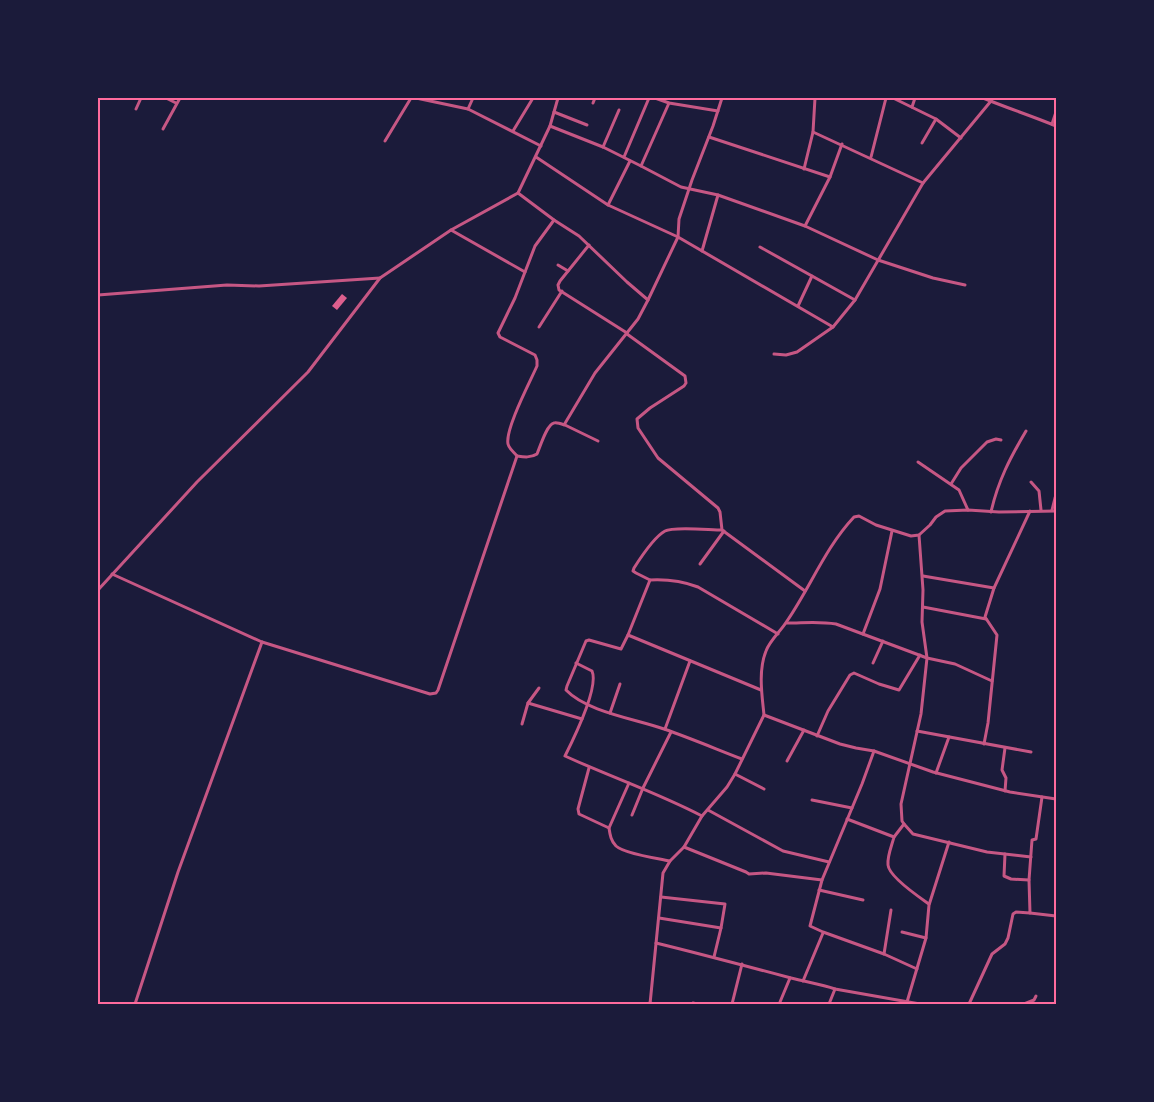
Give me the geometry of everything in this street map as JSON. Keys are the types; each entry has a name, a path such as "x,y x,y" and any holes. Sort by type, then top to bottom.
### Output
{"street":[{"path":"136,109 141,98"},
{"path":"166,98 176,103"},
{"path":"163,129 180,98"},
{"path":"385,141 411,98"},
{"path":"417,98 468,109 541,146"},
{"path":"444,98 444,103"},
{"path":"468,109 473,98"},
{"path":"513,131 533,98"},
{"path":"98,590 197,482 308,372 380,278 451,230 519,193 550,126 558,98"},
{"path":"593,103 595,98"},
{"path":"624,157 649,98"},
{"path":"655,98 669,103 718,111"},
{"path":"564,425 595,373 627,333 648,300 678,237 679,219 722,98"},
{"path":"804,169 813,132 815,98"},
{"path":"870,158 886,98"},
{"path":"893,98 936,119 961,138"},
{"path":"912,107 915,98"},
{"path":"983,98 991,99 1054,125 1056,112"},
{"path":"774,354 786,355 797,352 833,327 855,300 923,183 991,99"},
{"path":"641,166 669,103"},
{"path":"603,147 619,110"},
{"path":"554,112 587,125"},
{"path":"922,143 936,119"},
{"path":"550,126 603,147 681,187 718,195 805,226 878,260 933,278 965,285"},
{"path":"813,132 923,183"},
{"path":"708,137 830,177"},
{"path":"805,226 830,177 842,144"},
{"path":"536,156 608,205 702,250 833,327"},
{"path":"608,205 630,161"},
{"path":"519,193 590,245 648,300"},
{"path":"702,250 718,195"},
{"path":"554,220 535,246 516,298 498,333 500,337 535,355 537,360 537,366 509,434 508,444 517,456 534,456 537,454 547,429 555,422 598,441"},
{"path":"451,230 525,272"},
{"path":"590,245 560,280 559,290 627,333 685,376 684,386 637,419 638,428 658,458 720,512 723,531 700,564"},
{"path":"760,247 855,300"},
{"path":"558,265 568,271"},
{"path":"798,306 812,276"},
{"path":"98,295 226,285 259,286 380,278"},
{"path":"539,327 562,291"},
{"path":"991,512 999,482 1026,431"},
{"path":"951,484 961,468 987,442 1001,440"},
{"path":"112,574 262,642 430,694 436,693 517,456"},
{"path":"918,462 959,490 968,510"},
{"path":"1031,482 1040,493 1041,510"},
{"path":"655,1005 649,1004 663,873 670,861 684,847 702,816 735,774 764,715 761,690 766,650 787,622 828,550 854,517 859,516 876,525 911,536 919,535 945,511 1054,511 1056,495"},
{"path":"986,619 994,588 1030,511"},
{"path":"778,634 698,587 671,579 650,580 633,571 634,568 664,531 672,529 723,531 805,591"},
{"path":"863,634 880,589 892,531"},
{"path":"919,535 923,576 922,622 927,658 921,714 901,804 904,824 913,834 976,849 1031,857"},
{"path":"923,576 994,588"},
{"path":"650,580 621,649 586,640 566,690 588,704 610,713 665,729 742,759"},
{"path":"923,607 986,619 995,630 997,635 984,744"},
{"path":"787,622 836,624 927,658 955,664 992,681"},
{"path":"628,635 761,690"},
{"path":"873,663 883,641"},
{"path":"135,1005 178,872 262,642"},
{"path":"817,735 828,711 850,675 854,673 899,690 920,655"},
{"path":"665,729 690,661"},
{"path":"576,663 594,674 588,704 565,756 643,788 702,816"},
{"path":"610,713 620,684"},
{"path":"522,724 528,702 539,688"},
{"path":"528,702 582,719"},
{"path":"764,715 840,744 874,751 936,773 1005,791 1056,799"},
{"path":"787,761 804,730"},
{"path":"917,731 1030,752"},
{"path":"632,815 671,732"},
{"path":"936,773 950,737"},
{"path":"1005,748 1002,770 1006,778 1005,791"},
{"path":"874,751 822,880 810,926 917,969"},
{"path":"589,767 578,812 609,828"},
{"path":"735,774 764,789"},
{"path":"629,783 609,828 614,844 618,848 634,853 670,861"},
{"path":"1030,913 1029,880 1032,840 1036,839 1042,797"},
{"path":"812,800 852,808"},
{"path":"708,810 783,851 829,862"},
{"path":"847,819 894,837"},
{"path":"904,824 894,837 887,863 888,868 929,905"},
{"path":"906,1003 926,938 929,905 949,842"},
{"path":"684,847 749,874 766,873 822,880"},
{"path":"1005,854 1004,876 1011,879 1029,880"},
{"path":"819,890 863,900"},
{"path":"661,897 724,904 714,957"},
{"path":"884,954 891,910"},
{"path":"969,1005 992,954 1005,944 1008,938 1013,914 1016,912 1056,916"},
{"path":"660,918 721,928"},
{"path":"803,981 823,932"},
{"path":"902,932 926,938"},
{"path":"656,943 835,989 920,1005"},
{"path":"732,1005 742,964"},
{"path":"780,1002 790,978"},
{"path":"829,1005 835,989"},
{"path":"1024,1005 1034,1000 1036,996"}],"building":[{"path":"342,294 347,298 337,310 332,306"}]}
